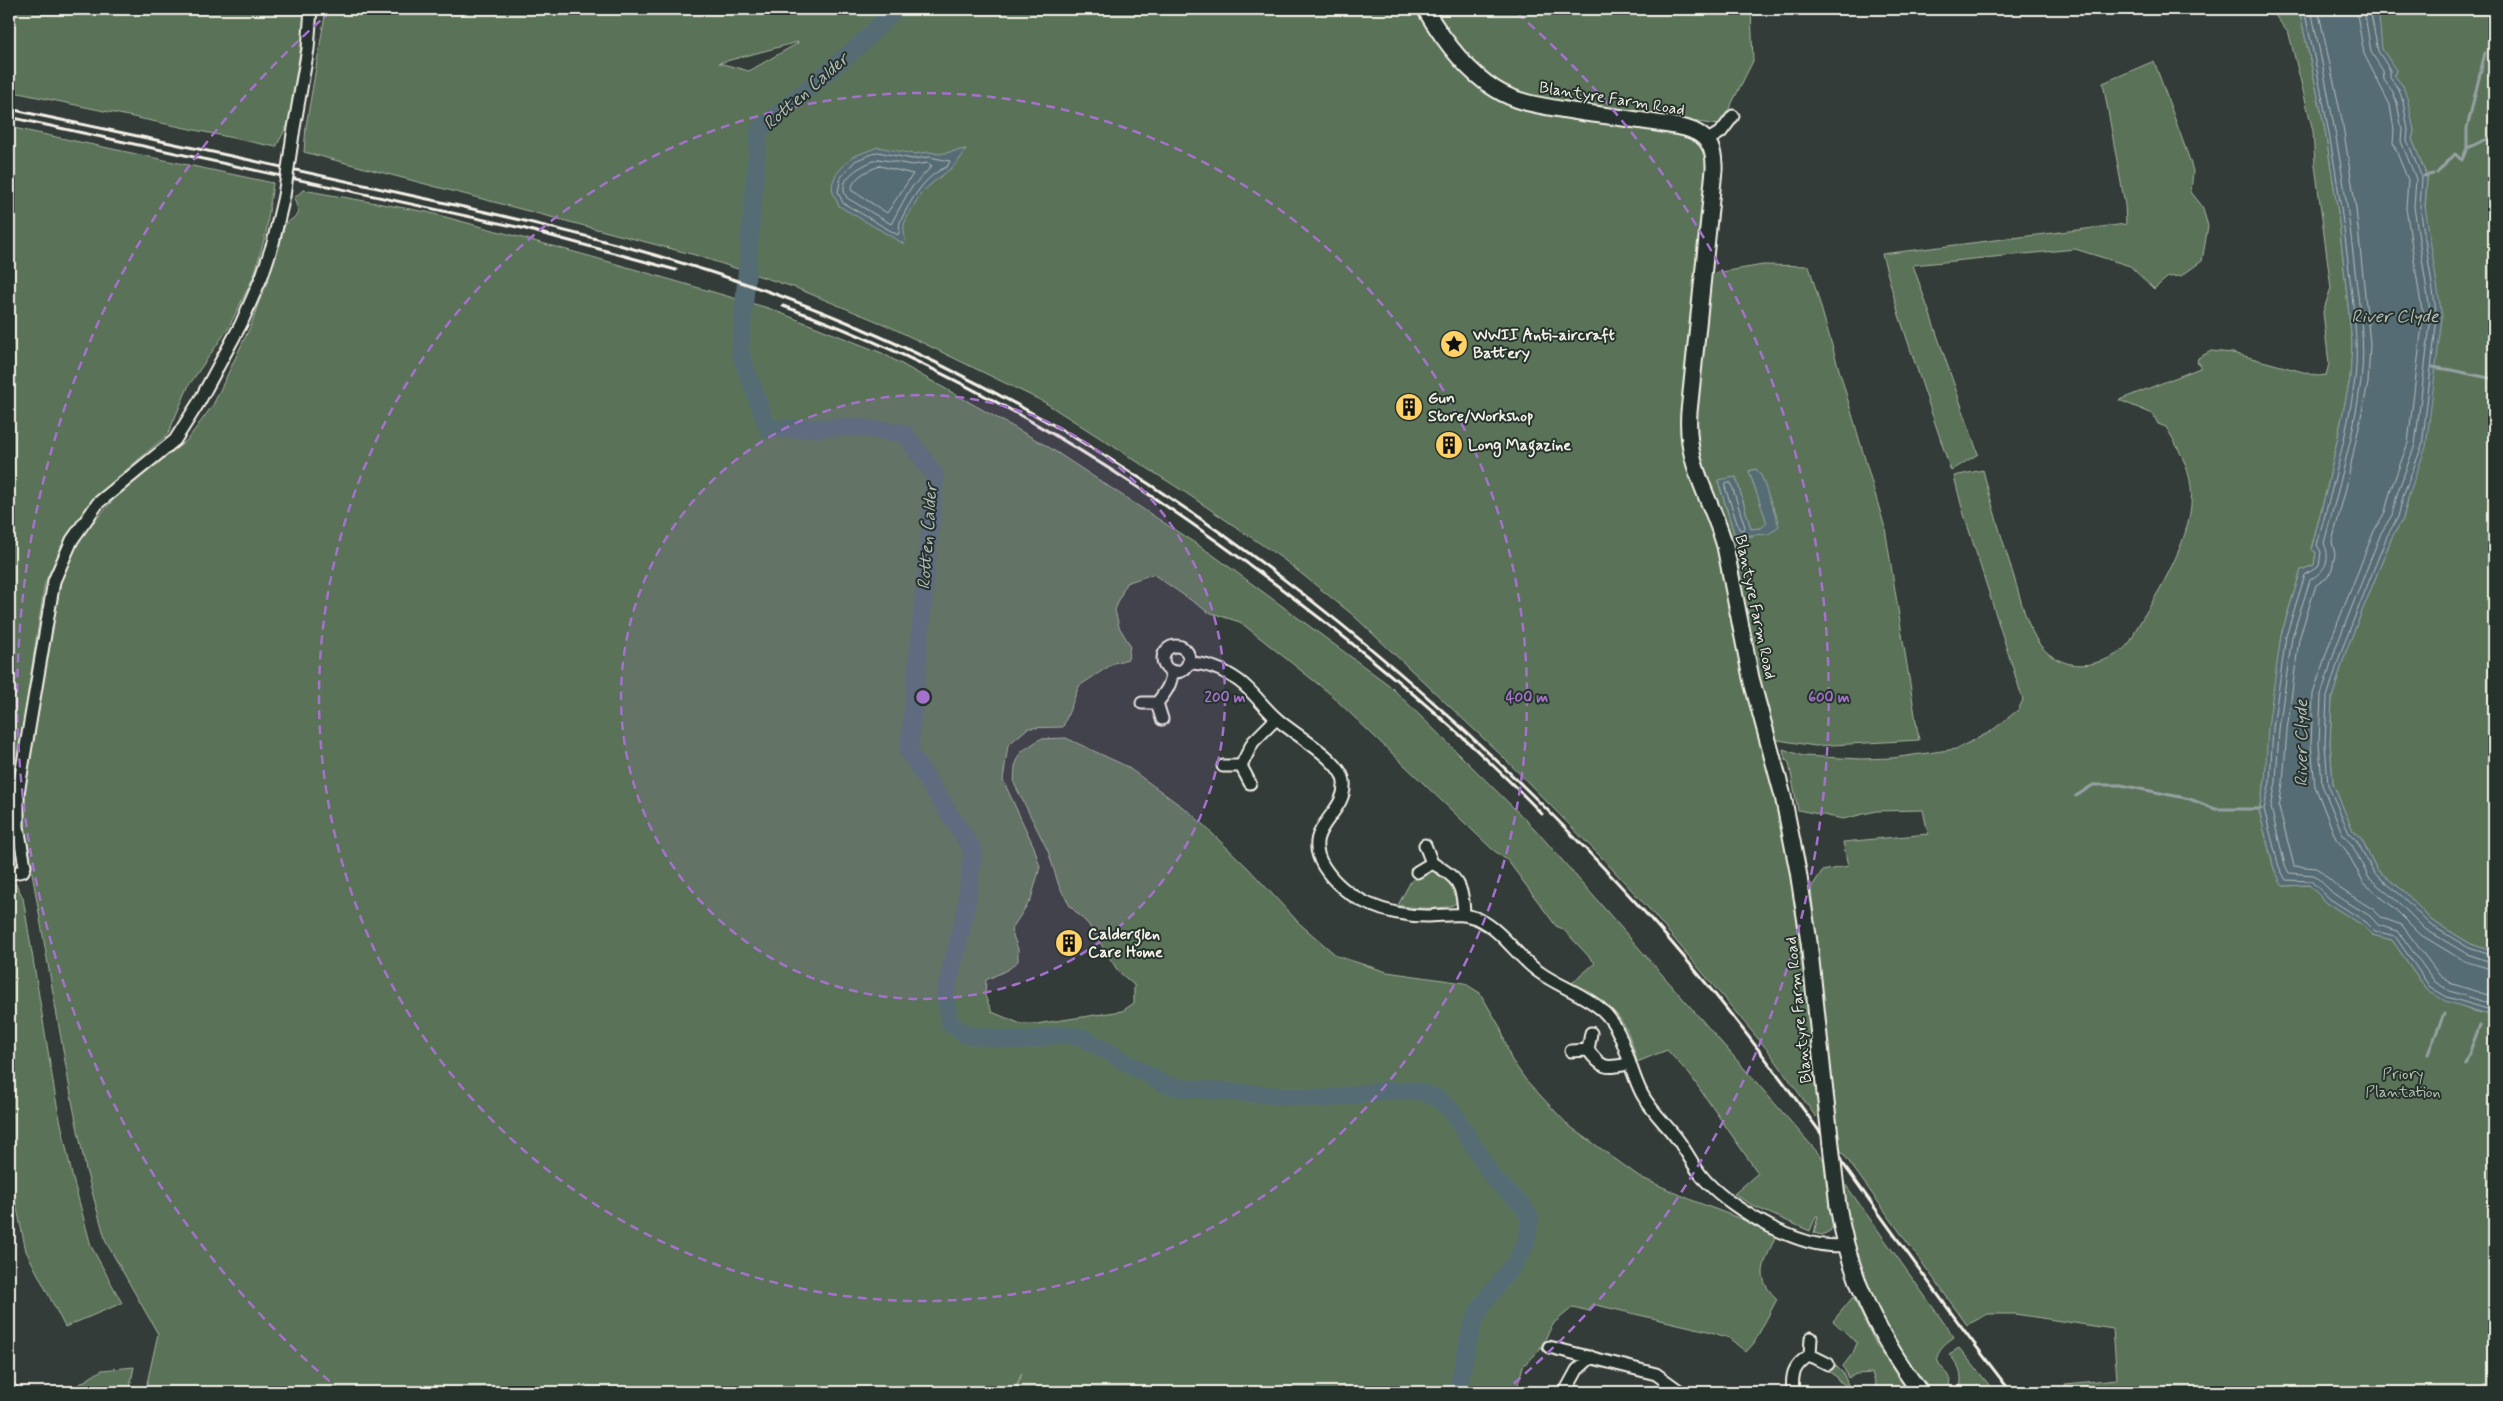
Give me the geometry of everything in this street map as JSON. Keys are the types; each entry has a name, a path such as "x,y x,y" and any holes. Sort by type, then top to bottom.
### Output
{"main road":[{"name":"Blantyre Farm Road","path":"1425,9 1448,42 1471,70 1490,86 1511,98 1536,105 1695,130 1708,140 1712,151 1714,170 1689,412 1690,450 1696,473 1719,525 1725,546 1753,686 1792,840 1808,933 1838,1206 1846,1245 1858,1285 1872,1319 1887,1345 1920,1392"}],"street":[{"path":"9,874 23,871 25,866 18,827 18,792 54,581 72,540 98,503 175,440 199,402 241,324 262,276 273,243 284,196 308,49 311,9"},
{"path":"1708,140 1721,132 1733,116"},
{"path":"1171,648 1183,648 1188,655 1188,663 1183,670 1172,671 1168,669 1164,662 1165,654 1171,648"},
{"path":"1188,663 1206,665 1240,681 1276,719 1321,752 1338,769 1344,780 1343,793 1317,839 1317,853 1334,880 1362,901 1385,911 1408,916 1464,914 1494,928 1536,970 1558,986 1600,1008 1612,1020 1621,1037 1629,1064 1643,1096 1678,1140 1705,1180 1731,1203 1751,1216 1793,1236 1823,1246 1846,1245"},
{"path":"1157,703 1166,692 1172,680 1172,671"},
{"path":"1142,702 1157,703"},
{"path":"1157,703 1162,719"},
{"path":"1241,766 1253,742 1276,719"},
{"path":"1223,766 1241,766"},
{"path":"1241,766 1250,782"},
{"path":"1425,845 1432,863 1458,881 1463,894 1464,914"},
{"path":"1417,872 1432,863"},
{"path":"1588,1050 1591,1033"},
{"path":"1588,1050 1601,1065 1610,1068 1629,1064"},
{"path":"1571,1051 1588,1050"},
{"path":"1810,1355 1811,1338"},
{"path":"1550,1347 1656,1374 1681,1392"},
{"path":"1810,1355 1828,1364"},
{"path":"1792,1392 1793,1370 1802,1360 1810,1355"},
{"path":"1565,1392 1577,1370 1591,1358"},
{"path":"9,1388 12,1392"}],"green space":[{"path":"9,9 307,9 288,124 276,147 9,91"},
{"path":"326,9 1419,9 1487,93 1505,104 1547,114 1687,134 1700,145 1708,160 1684,411 1769,763 1798,902 1820,1101 1816,1117 1770,1053 1650,910 1502,756 1353,615 1283,559 1186,493 1044,402 886,325 796,288 695,255 304,152 306,126","holes":["798,42 798,43 749,71 719,63"]},
{"path":"1432,9 1751,9 1753,61 1722,123 1718,125 1539,99 1519,92 1489,75 1466,53"},
{"name":"Priory Plantation","path":"2299,9 2324,124 2338,212 2352,343 2350,379 2328,484 2311,549 2316,552 2314,565 2301,570 2281,635 2265,781 2259,810 2274,869 2283,886 2309,885 2327,903 2364,926 2372,935 2392,940 2427,990 2474,1011 2494,1016 2494,1392 2066,1392 2065,1384 2117,1379 2113,1329 2015,1314 1988,1314 1967,1325 1839,1148 1811,888 1822,871 1848,866 1843,842 1928,834 1923,810 1876,811 1843,819 1798,810 1789,763 1785,759 1783,749 1803,756 1861,759 1892,758 1956,749 1990,732 2018,710 2023,700 1962,508 1954,476 1983,470 2024,612 2040,645 2052,656 2066,663 2082,665 2098,662 2117,654 2127,646 2134,635 2165,580 2182,543 2191,505 2191,487 2188,472 2166,427 2158,424 2153,414 2119,400 2200,368 2200,364 2197,362 2198,358 2211,351 2233,353 2318,376 2326,375 2329,364 2323,312 2331,288 2315,165 2313,131 2289,34 2271,10"},
{"path":"2375,9 2494,10 2494,952 2471,944 2431,920 2405,892 2377,870 2361,838 2353,831 2333,784 2330,743 2332,698 2346,651 2392,537 2403,519 2409,494 2427,177 2412,139 2414,131 2403,86 2394,75 2396,70 2382,50"},
{"path":"2154,61 2193,171 2191,192 2202,206 2208,226 2202,261 2181,276 2168,277 2154,289 2130,266 2075,249 1913,265 1978,454 1951,471 1899,315 1882,254 2126,224 2125,205 2103,83"},
{"path":"9,127 273,183 266,233 254,276 228,329 189,385 168,434 94,498 66,537 45,583 12,796 12,821 18,861 15,867 9,868"},
{"path":"303,190 427,212 589,256 768,308 882,353 1047,446 1213,555 1389,685 1534,828 1825,1161 1833,1226 1830,1231 1822,1235 1814,1233 1818,1216 1816,1216 1810,1231 1755,1207 1734,1194 1758,1173 1690,1075 1667,1050 1637,1062 1628,1033 1616,1014 1598,998 1572,983 1595,963 1563,929 1556,926 1508,861 1492,849 1328,692 1240,622 1208,612 1153,574 1126,583 1115,610 1119,627 1130,645 1128,659 1114,663 1079,686 1063,727 1028,728 1008,745 1003,780 1034,847 1040,867 1031,899 1011,930 1018,949 1018,961 1009,969 986,980 985,996 992,1012 1021,1024 1036,1024 1122,1011 1134,1003 1134,985 1118,971 1088,924 1070,906 1059,886 1048,851 1014,783 1015,766 1021,752 1040,739 1066,738 1126,766 1192,814 1248,868 1300,924 1337,956 1387,972 1464,983 1480,993 1500,1027 1511,1059 1525,1079 1568,1125 1640,1177 1694,1201 1749,1222 1775,1237 1765,1262 1763,1276 1765,1283 1777,1299 1754,1343 1746,1352 1729,1338 1708,1331 1592,1304 1589,1311 1573,1307 1554,1323 1538,1352 1523,1366 1516,1392 1015,1392 1022,1373 1014,1392 145,1392 158,1334 106,1242 86,1170 25,833 24,798 62,573 84,533 114,499 187,440 213,405 251,325 285,225 299,213 294,198"},
{"path":"1763,265 1809,266 1885,528 1919,740 1815,746 1772,739 1694,438 1710,274","holes":["1756,469 1779,521 1753,536 1735,536 1718,481 1736,477 1751,529 1761,528 1768,524 1749,471"]},
{"path":"1430,869 1441,873 1450,880 1458,901 1448,907 1439,908 1398,905 1411,881"},
{"path":"9,883 16,884 23,898 56,1100 72,1175 91,1246 122,1303 65,1327 26,1251 9,1171"},
{"path":"1843,1181 1954,1337 1942,1347 1938,1355 1939,1364 1950,1378 1949,1388 1944,1392 1929,1392 1923,1387 1895,1343 1864,1285 1853,1247"},
{"path":"1853,1297 1877,1346 1908,1392 1869,1392 1876,1385 1872,1373 1856,1374 1848,1378 1843,1366 1853,1353 1857,1343 1833,1321"},
{"path":"1959,1348 1995,1392 1958,1392 1961,1381 1960,1372 1949,1354"},
{"path":"1832,1362 1843,1373 1849,1387 1837,1380 1838,1378 1828,1371"},
{"path":"134,1367 129,1392 67,1392 102,1370"}],"water":[{"name":"River Clyde","path":"2299,9 2375,9 2374,14 2379,17 2382,49 2396,70 2394,75 2403,86 2414,131 2412,139 2427,177 2425,206 2442,317 2426,447 2409,494 2403,519 2392,537 2346,651 2332,698 2330,743 2333,784 2353,831 2361,838 2377,870 2405,892 2431,920 2471,944 2494,952 2494,1016 2445,1001 2427,990 2392,940 2372,935 2364,926 2327,903 2309,885 2283,886 2274,869 2259,810 2265,781 2268,727 2281,635 2301,570 2314,565 2316,552 2311,550 2328,484 2350,379 2352,343 2338,212 2324,124"},
{"path":"878,147 913,154 929,152 939,154 966,149 952,168 919,196 904,225 904,244 839,206 833,193 832,185 836,174 852,157"},
{"path":"1756,469 1761,475 1779,526 1769,534 1735,536 1718,480 1736,477 1751,529 1761,528 1767,523 1749,471"}],"waterway":[{"name":"Rotten Calder","path":"895,9 862,43 759,130 740,352 768,429 851,427 904,433 935,476 909,752 973,850 965,914 945,995 950,1024 967,1035 1023,1041 1061,1034 1084,1038 1164,1084 1183,1088 1323,1099 1382,1091 1418,1091 1437,1098 1452,1111 1494,1179 1523,1206 1530,1219 1526,1243 1517,1260 1481,1306 1472,1326 1457,1392"},
{"path":"2371,11 2383,9"},
{"path":"2467,148 2467,128 2485,53"},
{"path":"2437,173 2455,154 2462,160 2467,148 2494,136"},
{"path":"2424,176 2433,174"},
{"path":"2433,367 2444,369"},
{"path":"2446,369 2494,379"},
{"path":"2076,796 2093,785 2121,785 2190,799 2215,809 2261,809"},
{"path":"2428,1054 2444,1014"},
{"path":"2465,1064 2480,1025"}],"railway":[{"path":"9,109 521,220 632,248 742,282 849,323 962,376 1072,436 1178,504 1281,577 1380,657 1475,740 1565,828 1650,918 1699,974 1791,1092 2011,1392"},
{"path":"9,117 522,228 676,270"},
{"path":"783,306 851,332 918,362 984,395 1048,431 1172,510 1291,596 1389,673 1483,756 1542,814"}],"place":[{"name":"WWII Anti-aircraft Battery","path":"1454,344"},
{"name":"Gun Store/Workshop","path":"1409,407"},
{"name":"Long Magazine","path":"1449,445"},
{"name":"Calderglen Care Home","path":"1069,943"}]}
